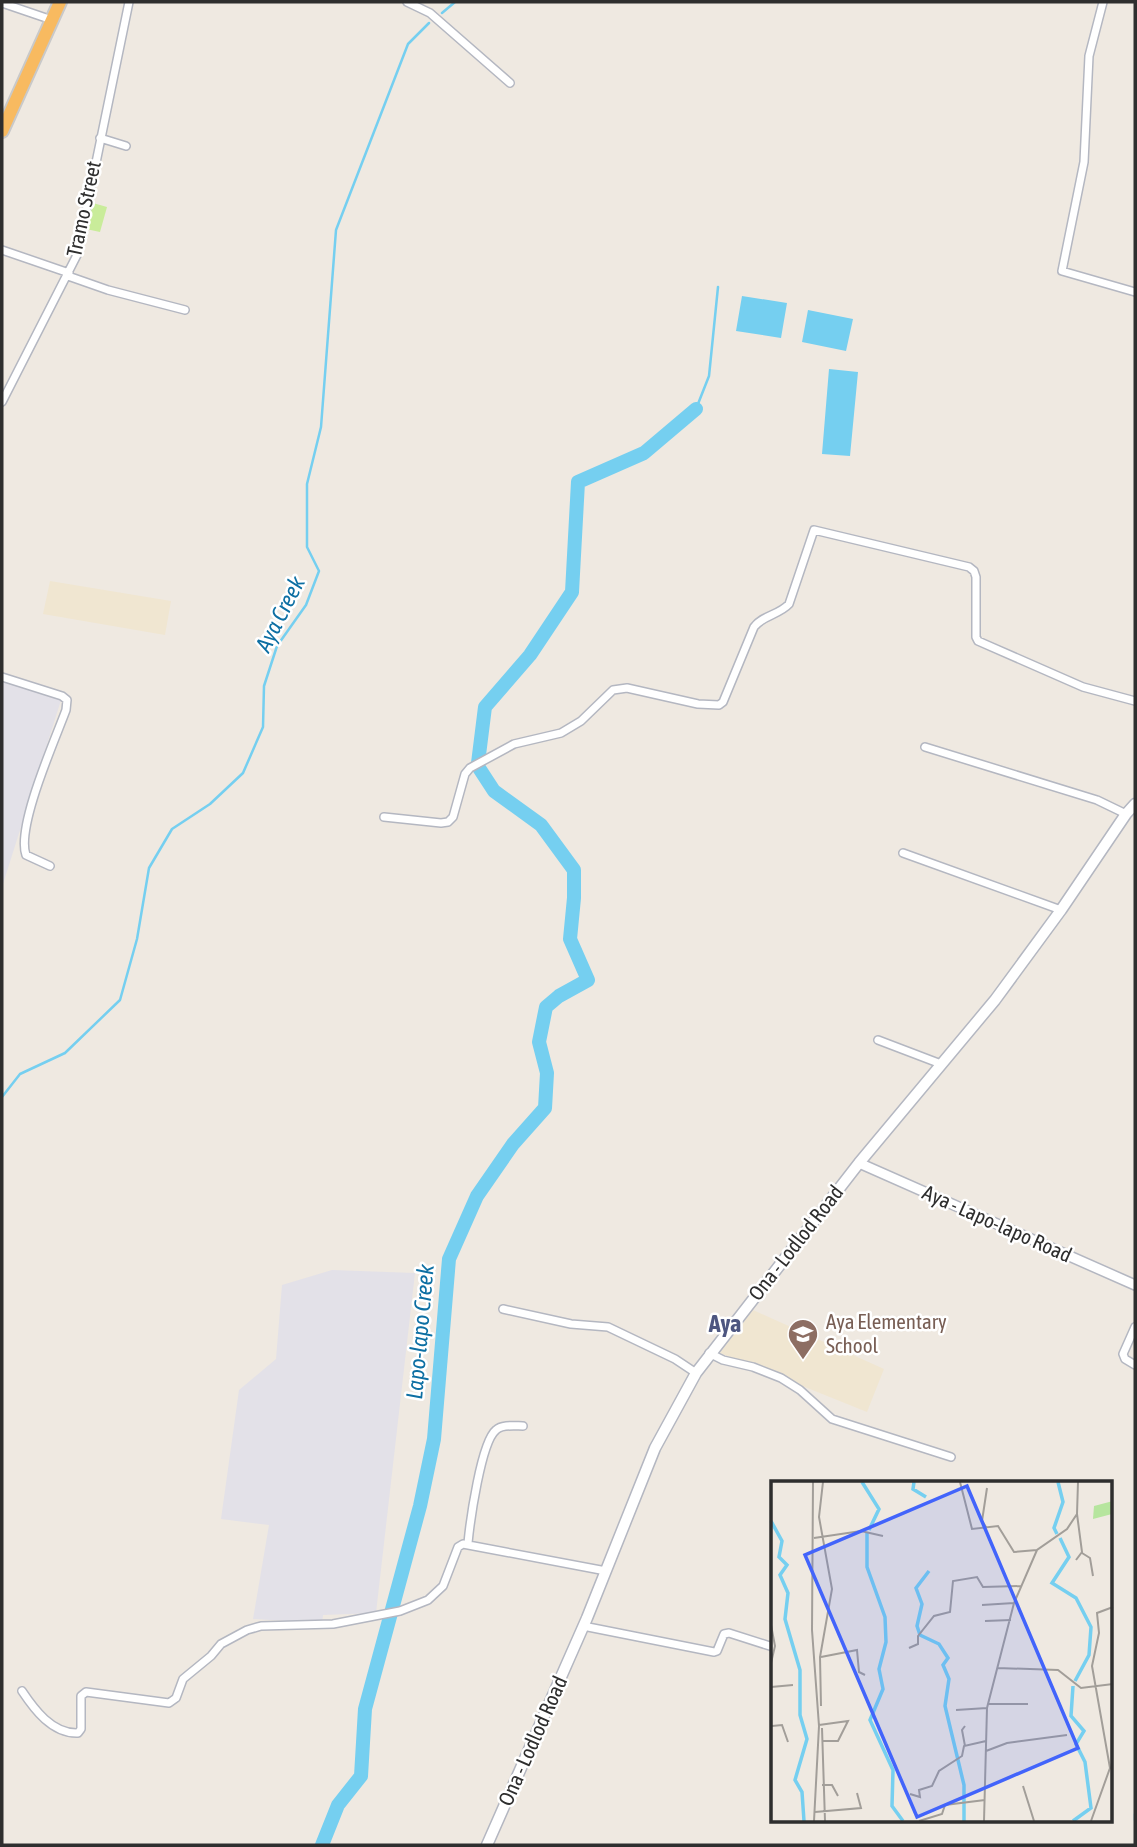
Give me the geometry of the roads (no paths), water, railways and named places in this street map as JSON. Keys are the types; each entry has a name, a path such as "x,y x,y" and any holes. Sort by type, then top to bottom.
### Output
{"highway":[{"path":"2,131 60,2"}],"main road":[{"name":"Ona - Lodlod Road","path":"487,1845 607,1571 655,1448 695,1373 859,1163 995,1000 1135,804"}],"street":[{"name":"Tramo Street","path":"2,402 77,255 129,2"},
{"path":"407,2 430,13 510,83"},
{"path":"1103,2 1089,56 1084,162 1062,271 1135,292"},
{"path":"2,3 52,20"},
{"path":"100,138 126,146"},
{"path":"2,250 108,290 185,310"},
{"path":"384,817 448,822 453,817 465,774 470,768 514,744 561,733 581,721 613,691 627,688 705,705 719,705 723,702 754,627 762,618 784,610 789,604 814,530 969,567 976,577 978,642 1083,687 1135,701"},
{"path":"2,677 62,695 66,700 66,709 23,836 26,855 50,866"},
{"path":"925,747 1097,800 1126,814"},
{"path":"903,853 1061,910"},
{"path":"878,1040 941,1064"},
{"name":"Aya - Lapo-lapo Road","path":"859,1163 1135,1285"},
{"path":"503,1309 571,1324 598,1324 608,1327 675,1359 695,1373"},
{"path":"1135,1327 1124,1354 1125,1359 1135,1364"},
{"path":"709,1353 728,1362 753,1367 781,1378 800,1390 832,1419 951,1457"},
{"path":"467,1543 473,1503 489,1440 495,1430 523,1426"},
{"path":"22,1691 38,1715 71,1733 78,1733 82,1729 81,1696 86,1692 169,1703 176,1698 183,1679 221,1644 247,1630 261,1626 333,1624 400,1611 428,1600 443,1586 458,1547 467,1543 607,1571"},
{"path":"583,1626 714,1652 717,1651 724,1634 729,1633 771,1646"}],"water":[{"path":"742,296 787,303 781,338 736,331"},
{"path":"808,310 853,319 846,351 802,342"},
{"path":"829,369 858,372 850,456 822,454"}],"waterway":[{"name":"Aya Creek","path":"442,13 455,2"},
{"name":"Aya Creek","path":"2,1097 20,1074 65,1053 120,1000 137,939 149,868 172,829 210,804 243,773 263,727 264,686 277,646 306,605 319,571 307,547 307,484 321,427 336,230 408,44 429,23"},
{"name":"Lapo-lapo Creek","path":"696,409 709,376 718,287"},
{"name":"Lapo-lapo Creek","path":"322,1845 338,1805 361,1776 365,1709 420,1506 434,1439 449,1259 477,1196 513,1144 545,1108 547,1073 539,1042 546,1007 559,996 588,980 570,939 574,870 541,825 494,791 479,768 485,707 530,655 572,592 578,482 644,453 696,409"},
{"path":"1135,1814 1135,1820"}],"place":[{"name":"Aya Elementary School","path":"803,1361"}],"district":[{"name":"Aya","path":"725,1324"}]}
